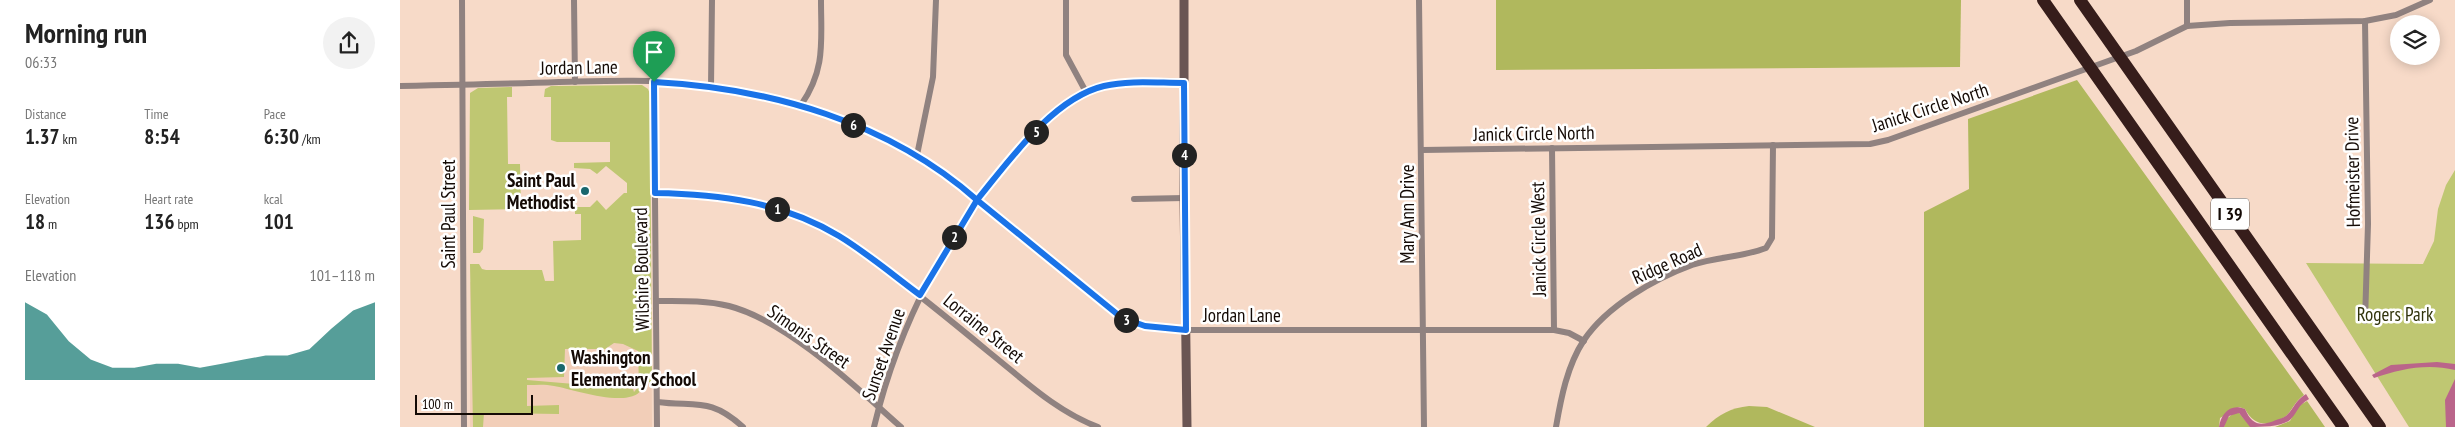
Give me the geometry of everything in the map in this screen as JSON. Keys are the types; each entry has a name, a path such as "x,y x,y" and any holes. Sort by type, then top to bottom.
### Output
{"highway":[{"name":"I 39","path":"2044,0 2343,427"},
{"name":"I 39","path":"2080,0 2380,427"}],"street":[{"name":"Saint Paul Street","path":"462,0 464,427"},
{"path":"574,0 575,82"},
{"path":"712,0 712,87"},
{"path":"801,105 815,82 819,71 821,0"},
{"path":"917,155 933,77 936,0"},
{"path":"1066,0 1066,55 1086,92"},
{"path":"1184,0 1187,427"},
{"name":"Mary Ann Drive","path":"1419,0 1424,427"},
{"path":"2187,0 2187,26"},
{"name":"Janick Circle North","path":"1422,150 1852,145 1888,140 2136,50 2187,26 2230,23 2366,22 2396,15 2430,0"},
{"name":"Hofmeister Drive","path":"2365,321 2368,224 2366,22"},
{"name":"Jordan Lane","path":"400,86 654,82 712,87 801,105 834,117 917,155 949,176 1122,318 1145,326 1186,330 1554,330 1564,331 1584,340"},
{"name":"Wilshire Boulevard","path":"654,82 657,427"},
{"name":"Sunset Avenue","path":"874,427 887,380 920,295 977,200 1039,128 1068,103 1086,92 1102,86 1130,82 1184,83"},
{"name":"Ridge Road","path":"1556,427 1567,378 1584,340 1603,320 1632,295 1661,278 1716,258 1766,248 1772,238 1773,145"},
{"name":"Janick Circle West","path":"1552,148 1554,330"},
{"name":"Lorraine Street","path":"655,193 720,196 744,200 793,214 839,236 920,295 1052,404 1098,427"},
{"path":"1134,199 1184,198"},
{"name":"Simonis Street","path":"656,301 712,303 744,311 765,321 793,339 901,427"},
{"path":"657,402 703,404 723,412 743,427"}],"shaded area":[{"name":"Washington Elementary School","path":"651,279 652,427 470,427 470,282"},
{"path":"2437,362 2455,364 2455,370 2424,367 2394,372 2374,378 2372,375 2391,365"},
{"path":"2455,379 2455,427 2446,427 2445,400"},
{"path":"2306,394 2309,399 2302,404 2290,420 2282,424 2250,427 2239,413 2229,416 2224,427 2219,427 2224,414 2235,407 2245,409 2257,423 2261,424 2281,419"}],"green space":[{"path":"1496,0 1961,0 1960,67 1496,70"},
{"path":"2077,80 2304,395 2290,412 2280,420 2268,423 2258,422 2245,409 2239,407 2220,418 2219,427 1924,427 1924,212 1969,189 1968,119"},
{"path":"642,85 648,89 650,94 652,382 644,382 640,391 631,397 619,398 605,397 551,385 527,385 527,406 559,405 559,414 484,413 483,427 473,427 470,264 479,264 482,269 486,270 542,270 545,281 554,281 553,241 581,240 581,214 575,214 575,207 590,207 597,200 606,210 624,193 627,193 627,183 606,166 597,174 590,169 574,168 574,163 610,162 610,142 557,142 551,140 551,97 544,97 545,89 551,86","holes":["614,343 623,344 638,351 639,386 634,392 633,389 527,380 527,378 564,377 565,349 605,349"]},
{"path":"512,87 512,97 507,97 508,164 520,164 521,209 469,210 470,93 478,88"},
{"name":"Rogers Park","path":"2455,170 2455,427 2409,427 2306,263 2423,264 2434,241 2438,209 2446,185"},
{"path":"473,216 484,219 483,249 480,253 473,253"},
{"path":"2307,401 2325,427 2275,427 2290,421 2297,407"},
{"path":"1749,406 1767,407 1815,427 1706,427 1726,412"},
{"path":"2234,413 2239,413 2251,427 2224,427 2225,420"}],"place":[{"name":"Saint Paul Methodist","path":"585,191"},
{"name":"Washington Elementary School","path":"561,368"}],"route":[{"path":"654,82 655,193 720,196 769,206 793,214 816,223 849,242 920,295 977,200 1112,312 1135,324 1186,330 1184,83 1130,82 1102,86 1077,97 1039,128 977,200 949,176 917,155 834,117 801,105 754,94 691,84 654,82"}]}
